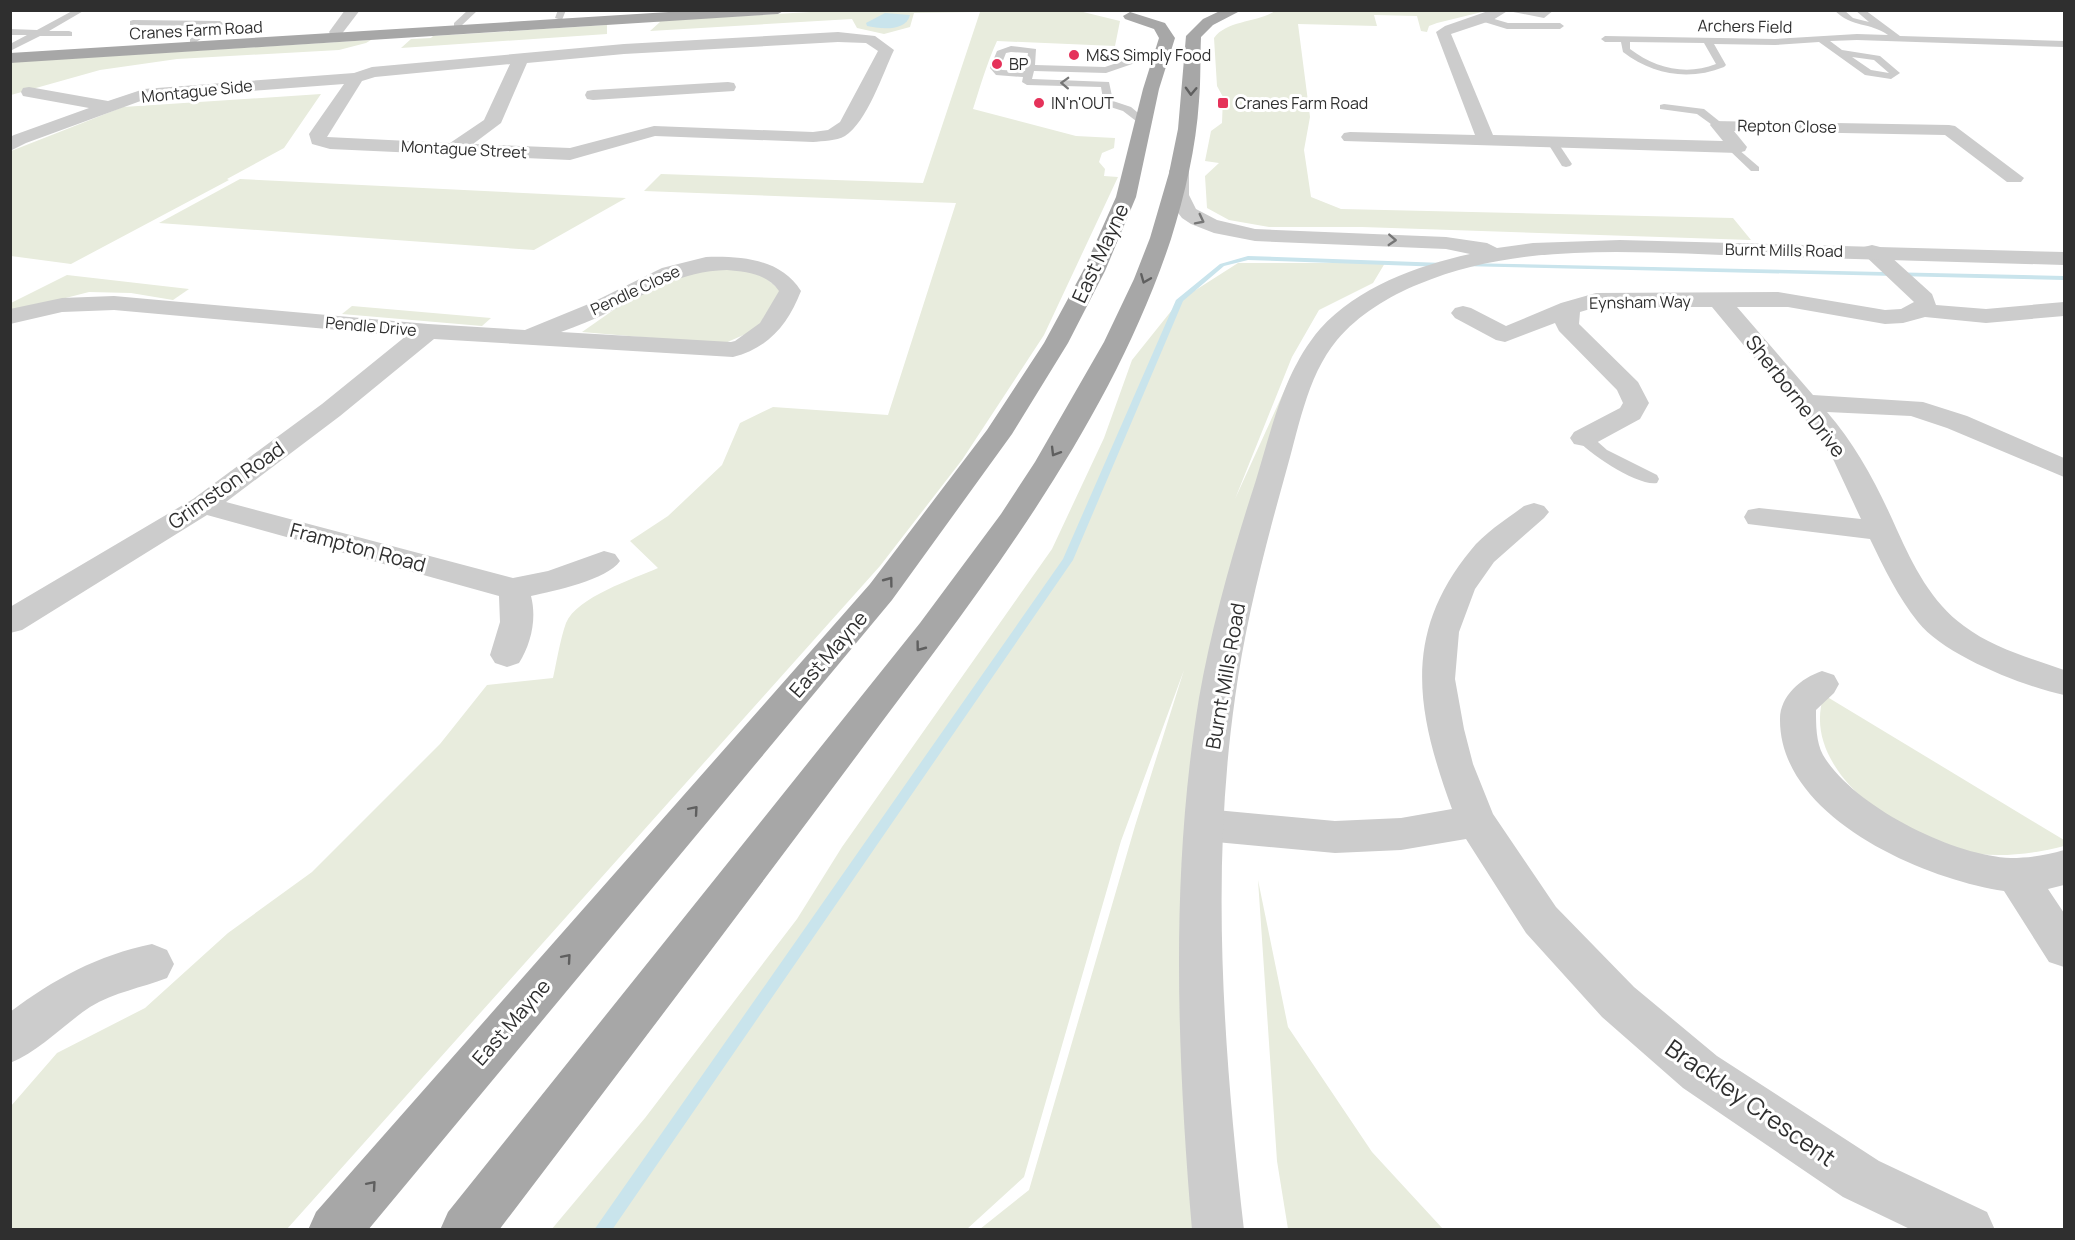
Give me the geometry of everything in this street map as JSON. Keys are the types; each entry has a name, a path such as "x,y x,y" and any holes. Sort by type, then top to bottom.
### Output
{"main road":[{"name":"Cranes Farm Road","path":"10,50 457,25 560,14 678,10"},
{"name":"Cranes Farm Road","path":"10,58 778,10"},
{"path":"1191,19 1233,11"},
{"path":"466,1230 772,840 952,606 1011,522 1084,404 1145,279 1166,220 1179,171 1191,102 1194,36 1208,22 1233,11"},
{"path":"1125,14 1154,22 1163,28 1167,38 1170,34"},
{"name":"East Mayne","path":"334,1230 880,592 998,434 1056,343 1094,271 1126,197 1151,89 1170,34"}],"street":[{"path":"336,32 353,10"},
{"path":"1486,140 1443,32 1458,24 1484,19 1502,10"},
{"path":"624,20 624,50"},
{"name":"Montague Street","path":"838,37 870,39 886,50 852,116 840,131 813,137 654,131 570,154 330,143 318,140 318,134 356,78 383,70 624,50 838,37"},
{"path":"697,132 728,87 748,42"},
{"path":"454,148 492,123 520,58"},
{"name":"Montague Side","path":"11,145 20,139 144,94 356,78"},
{"path":"593,95 728,87"},
{"path":"29,93 108,107"},
{"name":"Repton Close","path":"1719,125 1735,147"},
{"name":"Repton Close","path":"1719,125 1949,130 2014,178"},
{"name":"Repton Close","path":"1350,137 1735,147"},
{"path":"1735,147 1762,147"},
{"path":"1942,151 1978,152"},
{"name":"Burnt Mills Road","path":"1179,171 1179,196 1183,207 1191,216 1206,224 1227,230 1255,235 1446,243 1503,254"},
{"name":"Burnt Mills Road","path":"1218,1230 1204,1074 1201,948 1205,825 1213,724 1229,637 1250,548 1300,386 1320,346 1337,326 1382,293 1415,276 1503,254 1619,248 2064,258"},
{"path":"1872,252 1918,299 1982,316 2009,315 2035,309 2064,309"},
{"name":"Pendle Close","path":"531,336 598,308 647,282 676,270 717,262 767,270 785,282 790,291 770,330 748,345 733,350"},
{"path":"1719,300 1797,301 1874,316 1913,315 1918,299"},
{"name":"Eynsham Way","path":"1584,438 1630,413 1636,403 1635,395 1624,381 1584,345 1567,326 1569,309 1596,300 1719,300"},
{"name":"Sherborne Drive","path":"1719,300 1829,430 1848,461 1905,579 1931,616 1953,635 1990,656 2064,683"},
{"name":"Pendle Drive","path":"10,317 34,309 84,302 428,331 733,350"},
{"path":"1504,335 1569,309"},
{"path":"1462,313 1535,351"},
{"name":"Grimston Road","path":"10,622 203,505 331,410 428,331"},
{"path":"733,350 740,375"},
{"path":"1805,403 1914,408 1957,422 2064,468"},
{"name":"Frampton Road","path":"203,505 513,588"},
{"name":"Brackley Crescent","path":"1534,512 1483,555 1460,588 1442,632 1438,679 1446,729 1454,764 1476,821 1541,920 1618,1002 1700,1072 1861,1179 1955,1227"},
{"path":"1759,517 1883,531"},
{"path":"507,655 519,618 518,601 513,588 542,585 574,575 604,561"},
{"path":"1822,684 1798,706 1797,736 1814,770 1847,806 1895,839 1952,863 2017,877 2064,867"},
{"path":"1205,825 1335,837 1401,834 1476,821"},
{"path":"2017,877 2064,948"},
{"path":"14,1032 63,998 98,979 125,968 152,964"}],"lane":[{"path":"10,50 81,10"},
{"path":"457,25 474,10"},
{"path":"1507,10 1544,15 1550,10"},
{"path":"1838,10 1859,23 1880,26"},
{"path":"1859,10 1897,38"},
{"path":"1484,19 1507,26 1560,26"},
{"path":"133,23 220,24 192,41"},
{"path":"10,32 69,34"},
{"path":"1030,71 1028,82 1106,77 1170,34"},
{"name":"Archers Field","path":"1605,39 1822,40 1857,37 2064,44"},
{"path":"1625,39 1626,50 1638,61 1658,69 1686,71 1712,70 1721,65 1707,40"},
{"path":"1822,40 1868,74 1891,76 1895,73 1877,58 1842,53"},
{"path":"1106,77 1108,103 1127,109 1144,122"},
{"path":"1664,107 1700,111 1719,125"},
{"path":"1552,142 1566,164"},
{"path":"1735,147 1755,169"},
{"path":"1584,438 1601,453 1651,479"}],"shaded area":[{"path":"846,10 1075,10 1120,21 1115,46 997,41 987,66 973,109 1076,136 1115,138 1114,148 1102,153 1099,162 1105,169 1104,176 1118,177 1044,335 962,460 880,566 287,1229 11,1230 11,1106 57,1053 145,1008 228,933 312,872 440,744 487,685 553,678 560,643 566,623 572,614 593,597 658,568 630,541 668,516 722,465 740,423 773,407 888,415 956,203 644,191 661,174 923,183 980,12 914,13 910,27 884,34 857,28 852,19 650,31 660,22 654,21"},
{"path":"1275,11 1486,11 1437,23 1429,26 1427,32 1421,31 1417,16 1374,15 1377,26 1298,24 1310,117 1304,150 1311,197 1341,209 1733,218 1751,240 1362,227 1269,227 1229,220 1207,208 1205,176 1219,163 1205,161 1211,131 1222,123 1223,97 1217,86 1214,38 1226,28"},
{"path":"607,25 607,34 401,48 411,39 433,36"},
{"path":"371,40 339,50 177,59 100,70 11,95 11,62"},
{"path":"321,94 284,148 71,264 11,256 11,151 123,107"},
{"path":"240,179 626,198 534,250 159,223"},
{"path":"1238,263 1385,263 1373,283 1319,310 1292,357 1235,499 1296,365 1190,774 1199,1229 980,1229 1029,1190 1135,826 1184,670 1121,841 1024,1177 967,1229 551,1230 645,1118 797,919 842,847 1052,549 1104,438 1132,360 1180,300"},
{"path":"712,266 761,274 782,292 765,321 748,333 723,344 582,332 622,304 660,283"},
{"path":"67,275 189,289 173,300 131,293 89,292 11,312 11,303"},
{"path":"352,306 491,318 482,326 342,314"},
{"path":"1824,695 2064,840 2064,846 2022,854 1978,854 1951,848 1893,821 1866,801 1843,778 1827,752 1820,724"},
{"path":"1258,880 1288,1027 1372,1152 1443,1229 1288,1229 1277,1161"}],"water":[{"path":"885,13 910,15 908,20 898,27 867,26 866,23"}],"waterway":[{"path":"602,1230 1068,560 1180,300 1222,265 1248,258 1444,265"},
{"path":"1463,265 2064,278"}],"place":[{"name":"M&S Simply Food","path":"1074,55"},
{"name":"BP","path":"997,64"},
{"name":"IN'n'OUT","path":"1039,103"},
{"name":"Cranes Farm Road","path":"1223,103"}]}
